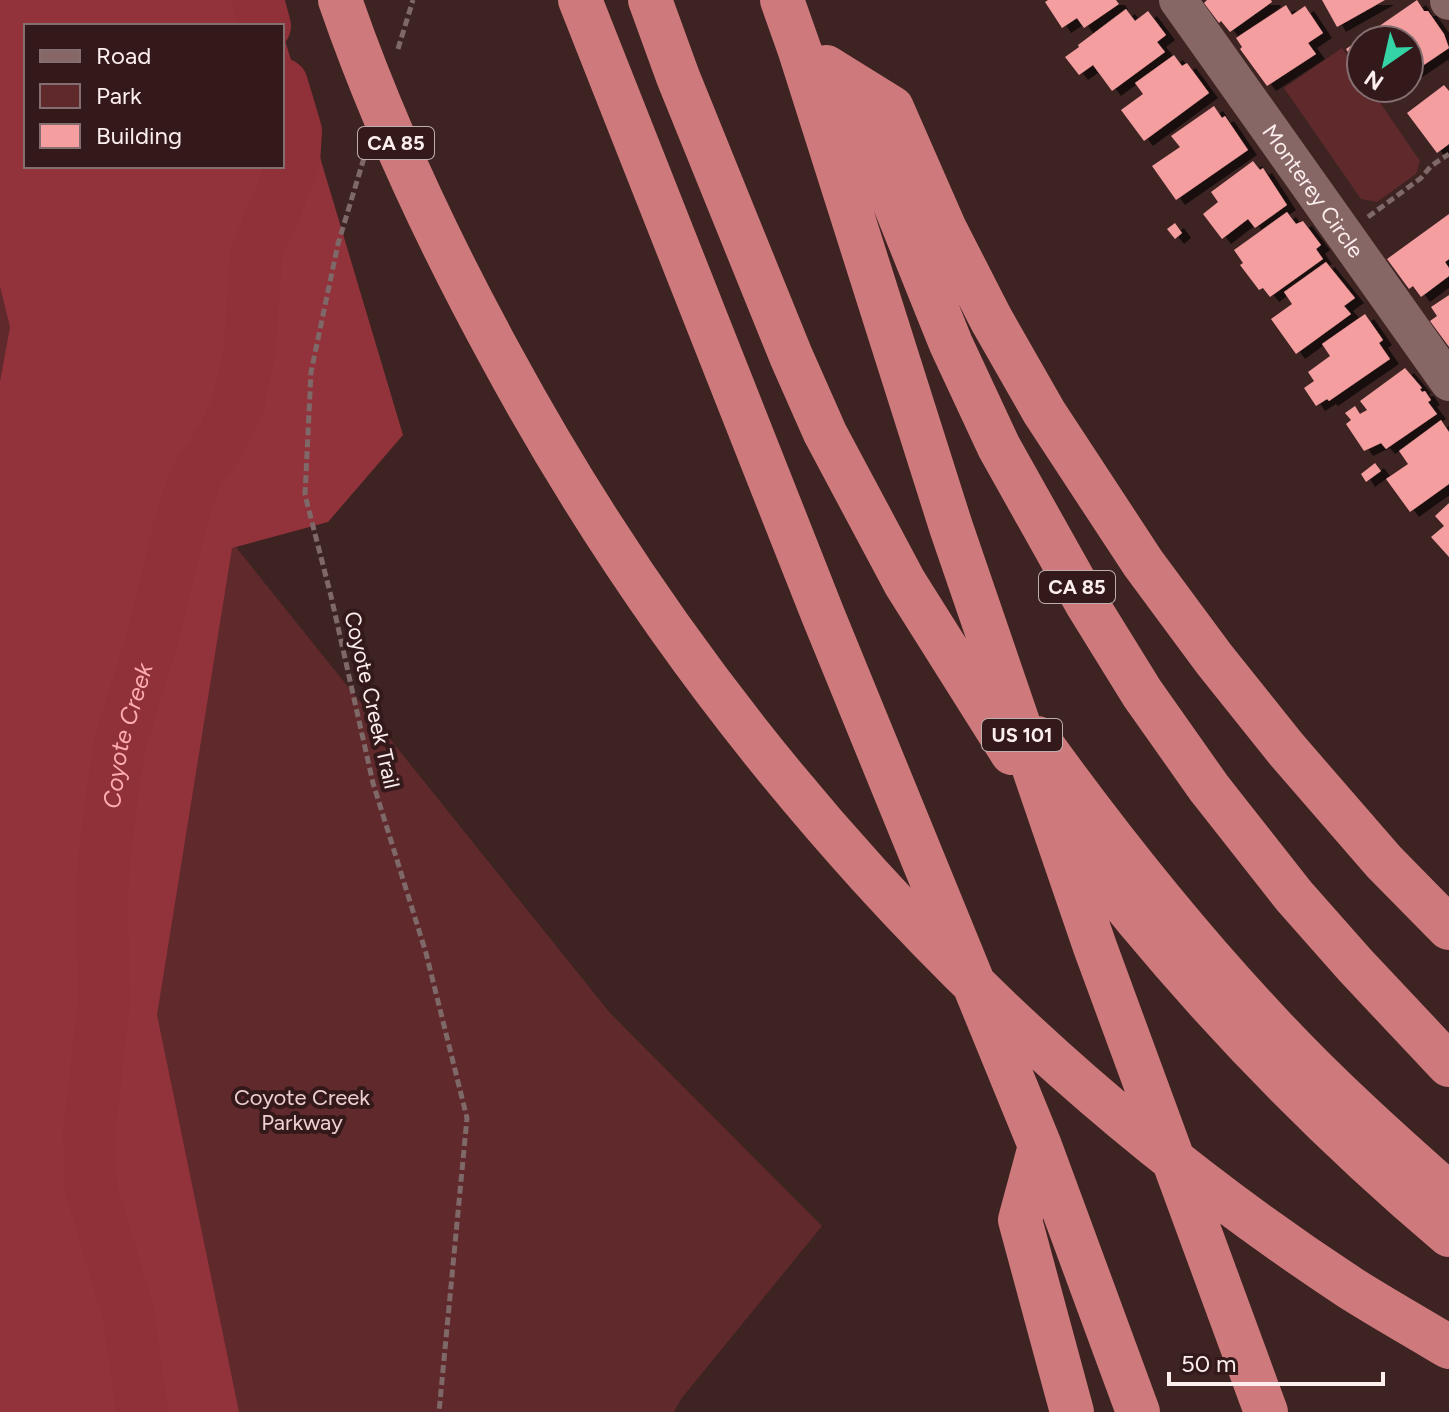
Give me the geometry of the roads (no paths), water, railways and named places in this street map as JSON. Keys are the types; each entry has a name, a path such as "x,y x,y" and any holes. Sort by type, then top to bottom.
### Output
{"highway":[{"name":"CA 85","path":"340,0 388,126 461,282 573,483 693,661 743,727 909,916 1005,1013 1101,1099 1189,1171 1351,1288 1449,1347"},
{"path":"580,0 823,615 1040,1146 1138,1412"},
{"path":"650,0 684,92 804,350 857,431 899,513 986,665 1085,803 1198,944 1262,1039 1344,1143 1449,1235"},
{"path":"681,0 804,350"},
{"name":"US 101","path":"782,0 956,542 1095,947 1266,1412"},
{"name":"CA 85","path":"800,51 869,140 951,344 999,447 1087,604 1142,693 1209,788 1294,896 1449,1065"},
{"path":"800,51 892,108 945,229 991,319 1044,412 1143,563 1286,749 1384,862 1449,928"},
{"path":"1262,1039 1385,1137 1449,1194"},
{"path":"1040,1146 1020,1220 1072,1412"}],"street":[{"name":"Monterey Circle","path":"1178,0 1449,382"}],"waterway":[{"name":"Coyote Creek","path":"258,0 264,24"},
{"name":"Coyote Creek","path":"142,1412 129,1316 91,1188 89,1133 104,1003 102,895 105,851 119,746 154,633 178,532 194,480 223,437 238,405 250,349 256,254 294,164 296,131 284,91"}],"park label":[{"name":"Coyote Creek Parkway","path":"302,1110"}]}
